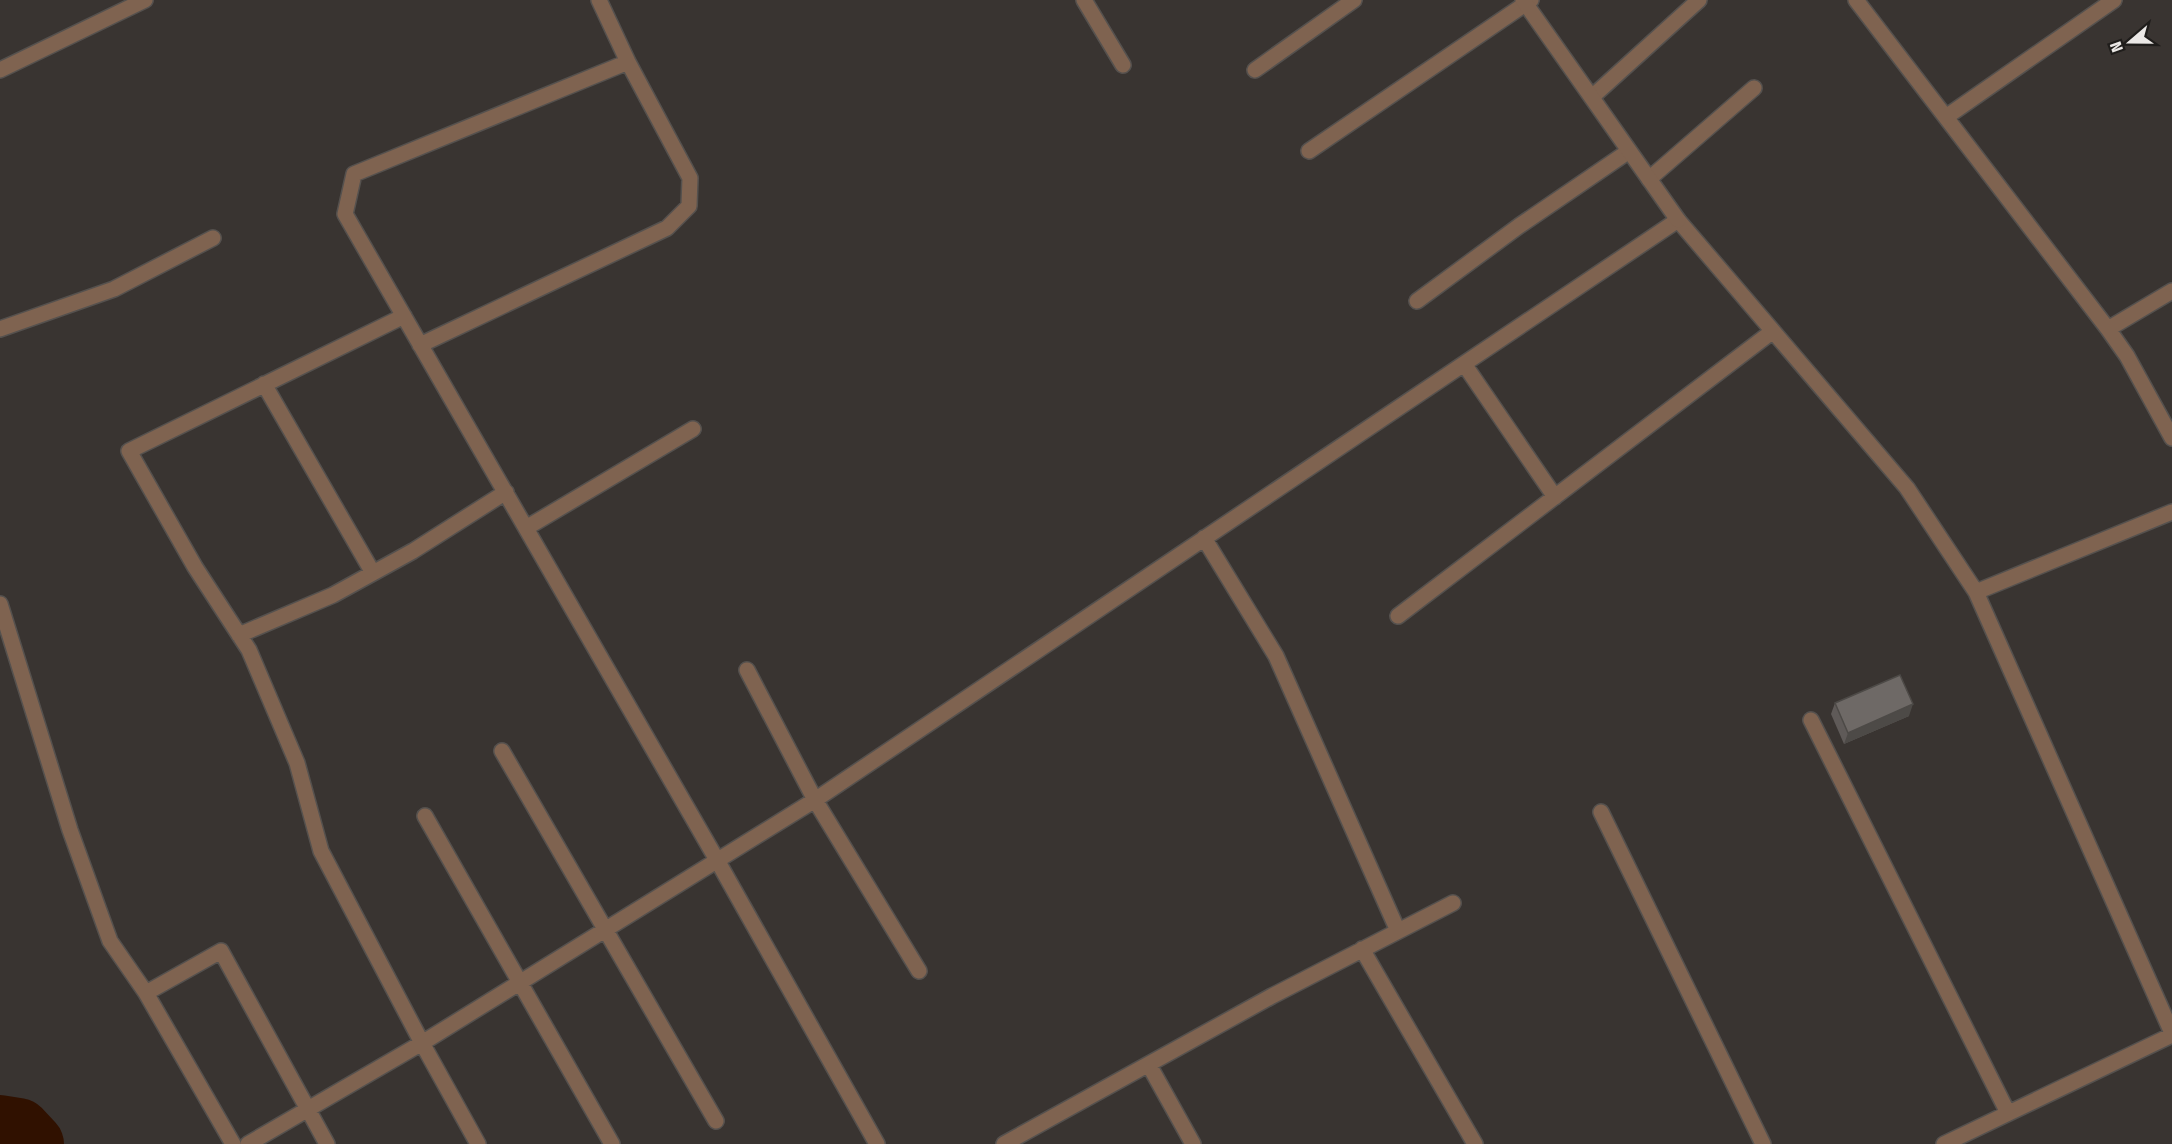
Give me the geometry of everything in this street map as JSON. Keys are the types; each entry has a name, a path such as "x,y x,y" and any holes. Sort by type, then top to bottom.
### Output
{"street":[{"path":"0,69 145,0"},
{"path":"420,345 667,228 689,206 690,178 628,62 600,0"},
{"path":"1084,0 1123,65"},
{"path":"1255,70 1354,0"},
{"path":"1592,97 1699,0"},
{"path":"1856,0 2108,328 2127,356 2172,438"},
{"path":"1946,117 2114,0"},
{"path":"1309,151 1526,1 1678,220 1906,488 1976,592 2172,1034 1944,1144"},
{"path":"628,62 354,174 345,214 878,1144"},
{"path":"1649,179 1754,88"},
{"path":"1417,300 1519,226 1629,151"},
{"path":"248,1144 422,1044 815,800 1678,220"},
{"path":"0,329 114,289 213,238"},
{"path":"2108,328 2172,291"},
{"path":"404,316 129,451 195,567 249,650 297,763 321,851 422,1044 478,1144"},
{"path":"1398,616 1773,331"},
{"path":"1464,364 1555,497"},
{"path":"264,384 373,573"},
{"path":"526,528 693,429"},
{"path":"239,635 333,595 413,551 506,492"},
{"path":"1976,592 2172,512"},
{"path":"1204,538 1276,656 1398,931"},
{"path":"0,604 70,830 110,941 146,993 233,1144"},
{"path":"747,670 815,800 919,971"},
{"path":"1811,720 2008,1113"},
{"path":"502,751 716,1121"},
{"path":"1601,812 1763,1144"},
{"path":"425,816 612,1144"},
{"path":"1004,1144 1272,996 1453,903"},
{"path":"1362,949 1475,1144"},
{"path":"146,993 221,951 327,1144"},
{"path":"1149,1065 1193,1144"}],"building":[{"path":"1900,675 1913,704 1848,733 1835,703"}],"waterway":[{"path":"0,1126 19,1129 33,1144"}]}
